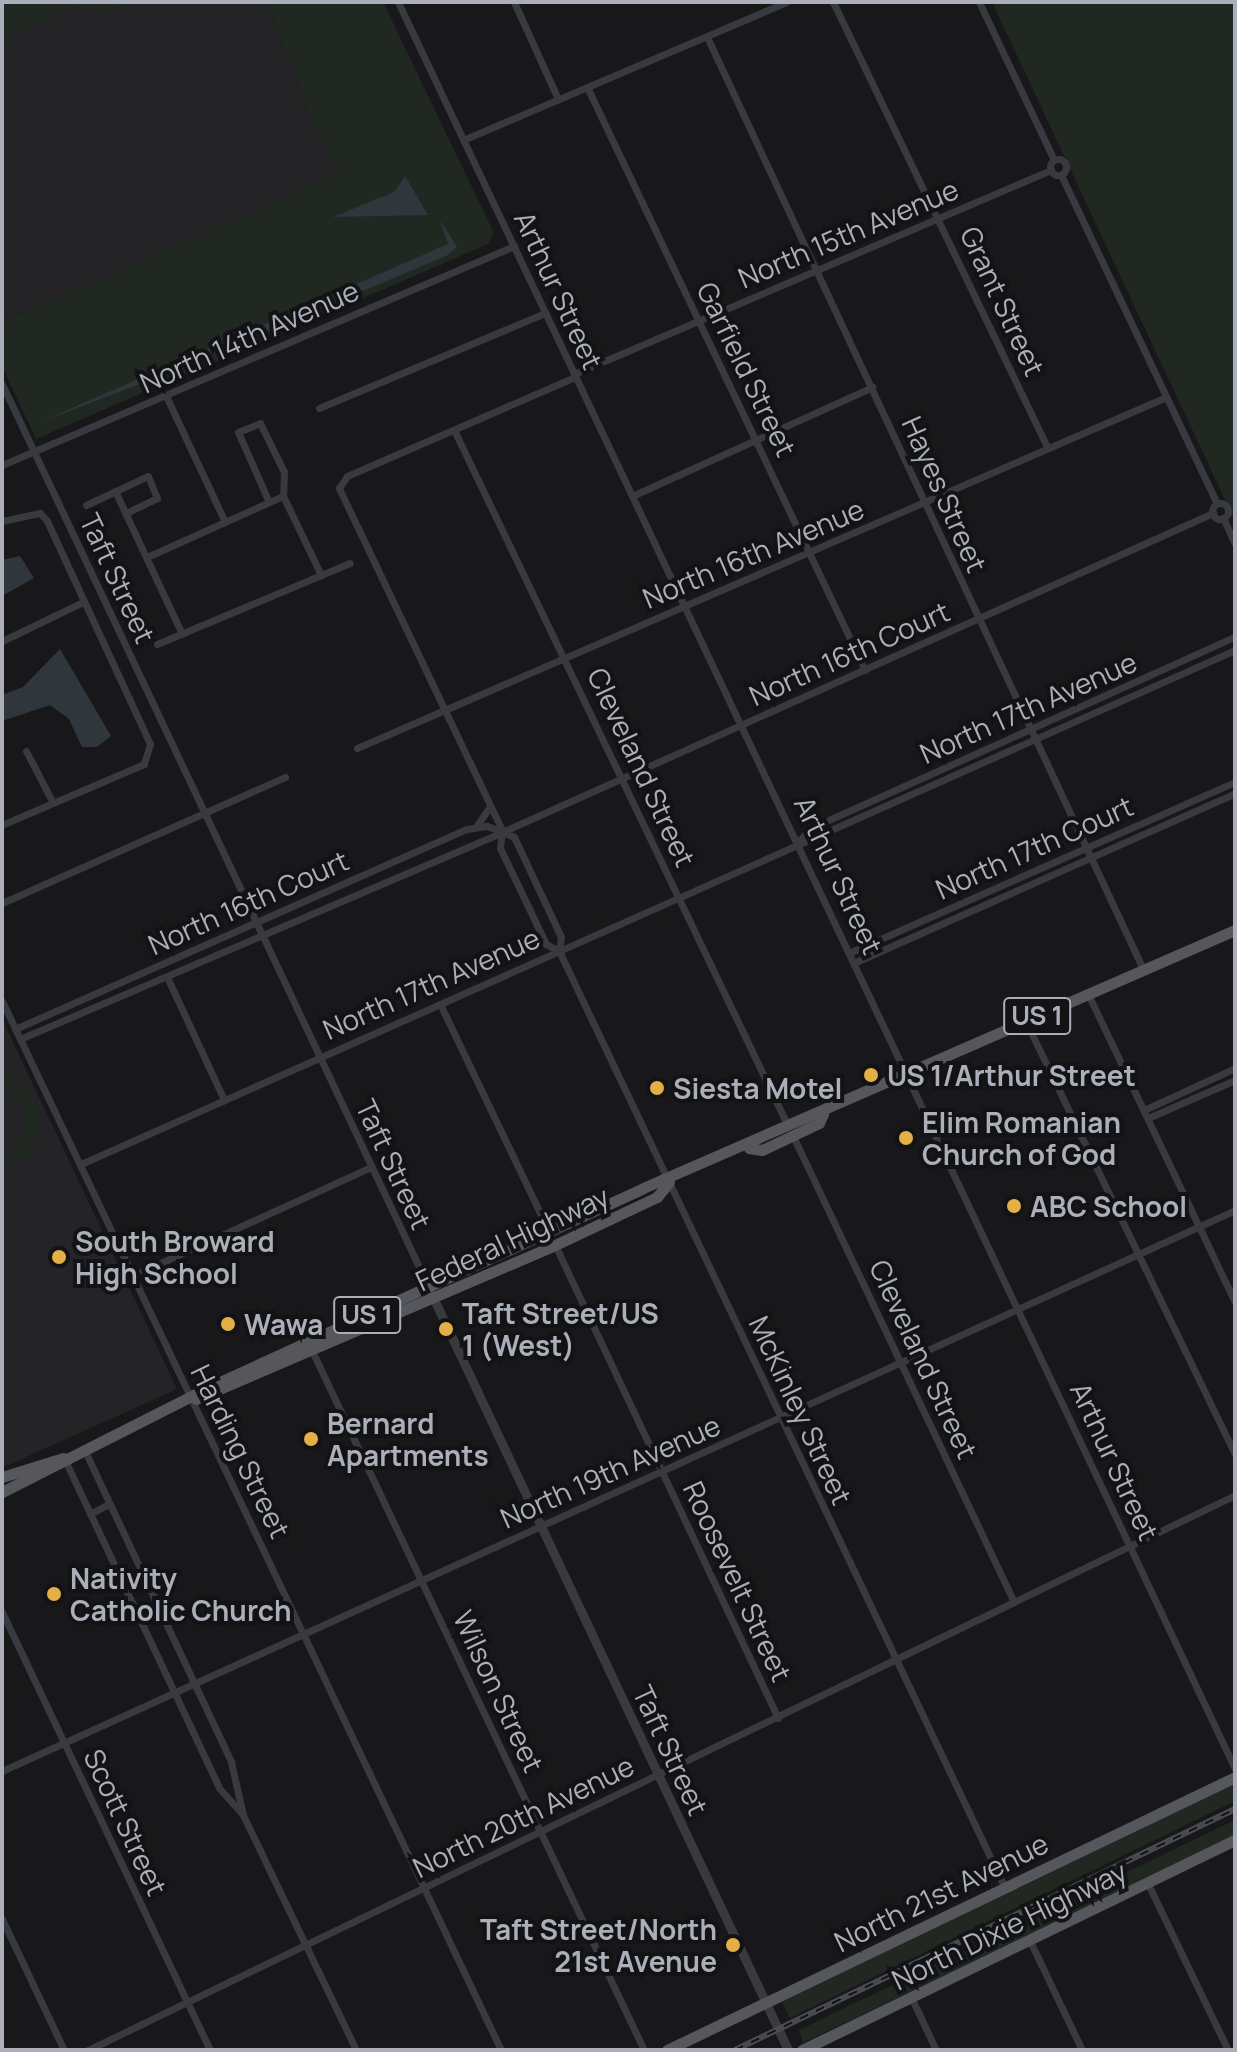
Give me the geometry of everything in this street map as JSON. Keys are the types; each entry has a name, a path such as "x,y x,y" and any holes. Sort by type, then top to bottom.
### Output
{"main road":[{"name":"US 1","path":"823,1114 1235,930"},
{"name":"Federal Highway","path":"191,1399 313,1353 549,1232 749,1148 787,1124 823,1114"},
{"name":"Federal Highway","path":"749,1148 762,1150 793,1136 823,1114"},
{"name":"Federal Highway","path":"2,1492 64,1458 191,1399 432,1294 555,1245 657,1197 669,1182"},
{"name":"Federal Highway","path":"2,1477 64,1458"},
{"name":"North 21st Avenue","path":"667,2050 1235,1777"},
{"name":"North Dixie Highway","path":"802,2050 1235,1840"}],"street":[{"name":"Arthur Street","path":"398,2 799,841 1235,1769"},
{"path":"514,2 558,99"},
{"path":"463,140 786,2"},
{"name":"Grant Street","path":"833,2 1048,448"},
{"path":"979,2 1054,160 1051,170 1061,175 1217,503 1228,507 1223,518"},
{"name":"Hayes Street","path":"707,37 1143,969"},
{"name":"Garfield Street","path":"587,87 865,670"},
{"path":"1054,160 1066,163 1061,175"},
{"name":"North 15th Avenue","path":"339,481 699,320 1051,170"},
{"name":"North 14th Avenue","path":"2,465 514,246"},
{"path":"319,408 545,313"},
{"name":"Taft Street","path":"2,384 788,2050"},
{"path":"632,496 872,387"},
{"path":"166,396 224,520"},
{"name":"North 16th Avenue","path":"357,748 566,657 686,609 1166,397"},
{"path":"268,500 238,432 260,423 284,472 283,496 321,575"},
{"name":"Cleveland Street","path":"454,430 566,657 787,1124"},
{"path":"86,505 148,476 157,498 126,513"},
{"name":"McKinley Street","path":"339,481 490,806 502,830 521,851 561,937 559,951"},
{"path":"115,491 182,634"},
{"path":"147,557 268,500 283,496"},
{"path":"1217,503 1213,513 1223,518 1235,544"},
{"path":"2,521 40,513 83,602 150,756 2,825"},
{"name":"North 16th Court","path":"20,1039 623,779 1213,513"},
{"path":"157,644 350,563"},
{"path":"2,641 83,602"},
{"name":"North 17th Avenue","path":"799,841 811,828 1235,637"},
{"name":"North 17th Avenue","path":"81,1164 799,841 1037,741 1235,650"},
{"path":"26,751 52,801"},
{"path":"2,903 285,777"},
{"name":"North 17th Court","path":"851,952 1235,782"},
{"name":"North 17th Court","path":"856,962 1235,793"},
{"path":"476,827 490,806"},
{"name":"North 16th Court","path":"15,1029 476,827 502,830"},
{"name":"McKinley Street","path":"502,830 500,848 539,931 559,951 1005,1888"},
{"path":"167,977 224,1100"},
{"path":"1088,994 1235,1302"},
{"name":"Harding Street","path":"2,1001 501,2050"},
{"path":"440,1004 549,1232"},
{"path":"1026,1022 1235,1455"},
{"path":"1144,1110 1235,1068"},
{"path":"1148,1118 1235,1080"},
{"name":"Cleveland Street","path":"793,1136 1014,1602"},
{"path":"132,1276 371,1167"},
{"name":"North 19th Avenue","path":"2,1771 1235,1210"},
{"name":"Roosevelt Street","path":"555,1245 778,1718"},
{"name":"Wilson Street","path":"313,1353 644,2050"},
{"path":"84,1449 238,1780 243,1815"},
{"path":"64,1458 219,1788 243,1815 356,2050"},
{"name":"North 20th Avenue","path":"88,2050 542,1833 1235,1495"},
{"path":"90,1514 109,1504"},
{"name":"Scott Street","path":"2,1612 210,2050"},
{"path":"1148,1884 1228,2050"},
{"path":"2,1919 64,2050"},
{"path":"1030,1941 1082,2050"},
{"path":"912,1999 936,2050"}],"shaded area":[{"path":"2,2 129,2 108,12 74,7 2,38"},
{"path":"129,2 267,2 311,120 340,174 2,322 2,38 74,6 108,12"},
{"path":"267,2 383,2 494,233 488,244 36,439 2,366 2,322 339,174 311,120"},
{"path":"992,2 1235,2 1235,521"},
{"path":"405,176 428,215 333,217 394,192"},
{"path":"440,220 457,247 446,256 162,375 165,383 147,391 143,383 40,422 448,244"},
{"path":"20,556 34,578 2,596 2,560"},
{"path":"60,649 111,736 97,747 82,747 69,719 50,705 2,721 2,695 23,687"},
{"name":"South Broward High School","path":"2,1019 177,1389 2,1468"},
{"path":"2,1072 30,1087 42,1122 29,1155 2,1170 28,1126 25,1105 2,1084"},
{"path":"1235,1784 1235,1801 790,2018 782,2002"},
{"path":"1235,1820 1235,1835 803,2043 799,2030"}],"railway":[{"path":"735,2050 1235,1809"}],"place":[{"name":"US 1/Arthur Street","path":"871,1075"},
{"name":"Siesta Motel","path":"657,1088"},
{"name":"Elim Romanian Church of God","path":"906,1138"},
{"name":"ABC School","path":"1014,1206"},
{"name":"South Broward High School","path":"59,1257"},
{"name":"Wawa","path":"228,1324"},
{"name":"Taft Street/US 1 (West)","path":"446,1329"},
{"name":"Bernard Apartments","path":"311,1439"},
{"name":"Nativity Catholic Church","path":"54,1594"},
{"name":"Taft Street/North 21st Avenue","path":"733,1945"}]}
